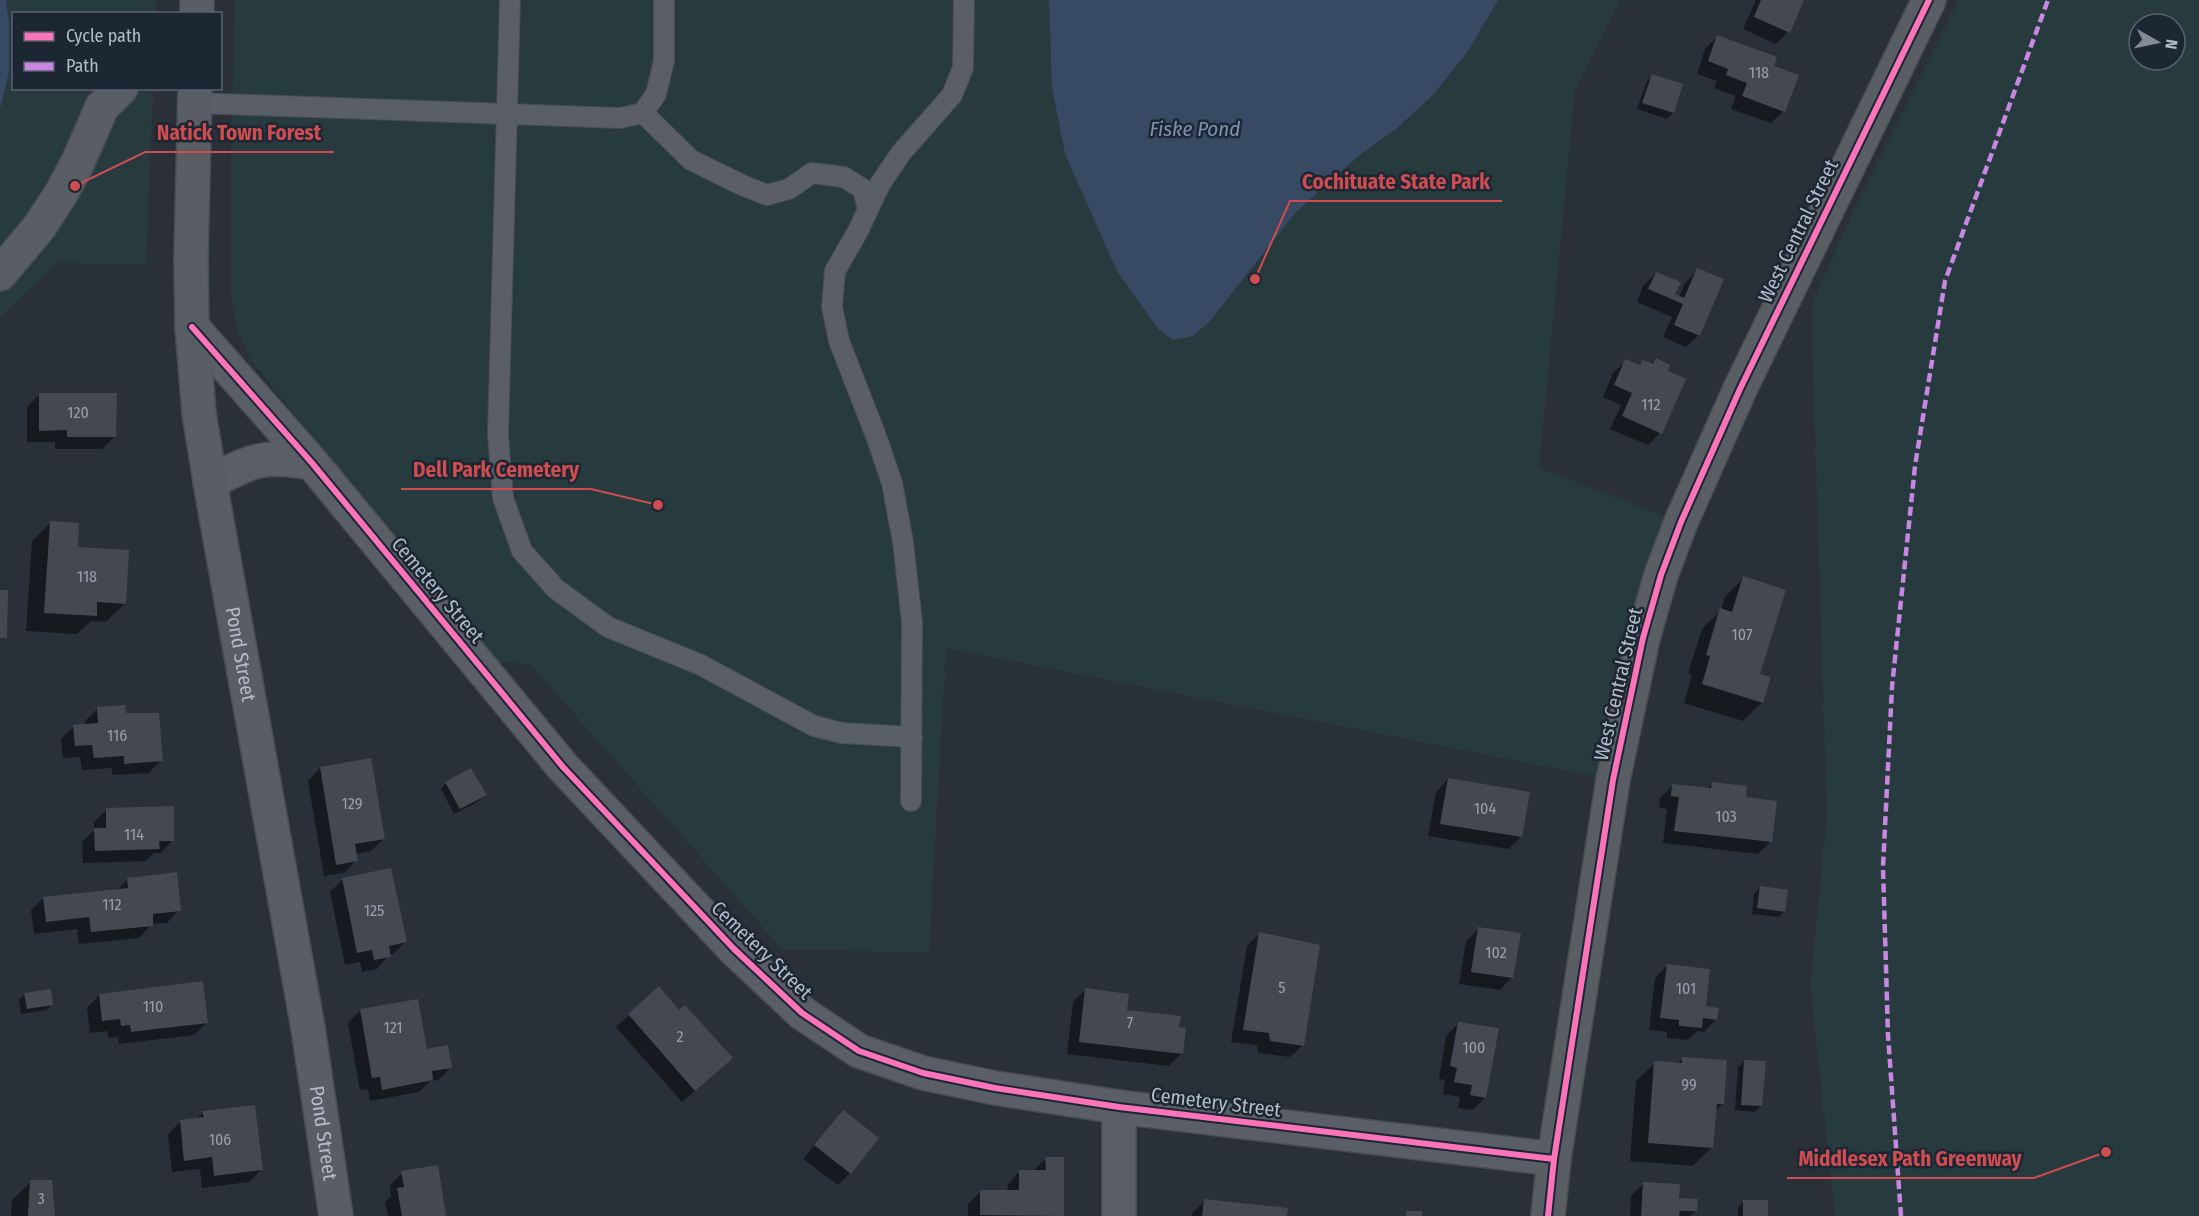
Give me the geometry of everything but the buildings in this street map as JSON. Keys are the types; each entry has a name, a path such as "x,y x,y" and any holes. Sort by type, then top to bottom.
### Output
{"street":[{"name":"West Central Street","path":"1548,1216 1554,1159 1613,780 1643,638 1661,575 1681,522 1740,389 1929,0"},
{"path":"0,274 40,226 62,192 102,107 119,90"},
{"name":"Pond Street","path":"195,96 191,258 192,327 199,413 309,1028 336,1216"},
{"name":"Cemetery Street","path":"192,327 312,464 563,767 734,949 802,1012 860,1051 923,1072 995,1088 1119,1107 1554,1159"},
{"path":"210,483 243,465 267,458 292,459 312,464"},
{"path":"1119,1107 1119,1216"}],"lane":[{"path":"510,0 498,434 503,498 522,551 556,589 608,627 701,665 814,726 842,733 912,736"},
{"path":"195,96 508,115 620,118 643,113 656,94 664,61 664,0"},
{"path":"911,801 912,622 903,542 892,483 839,341 832,307 835,271 858,231 880,184 901,153 952,95 963,68 964,0"},
{"path":"643,113 691,160 744,186 767,195 789,189 812,173 844,177 863,189 868,208"}],"green space":[{"path":"6,0 157,0 156,12 12,12 12,90 153,90 146,264 56,263 0,318 0,109 9,72 9,22"},
{"path":"235,0 1620,0 1575,90 1539,468 1681,522 1613,780 946,648 929,952 783,950 530,664 496,662 251,361 237,330 231,296 231,142"},
{"path":"1959,0 2199,0 2199,1216 1835,1216 1810,983 1827,819 1811,306 1850,218"}],"water":[{"path":"0,0 6,0 9,22 9,72 0,109"},
{"name":"Fiske Pond","path":"1049,0 1498,0 1468,51 1433,95 1396,129 1361,154 1295,213 1210,321 1193,336 1173,340 1158,329 1117,271 1065,154 1052,87"}],"marked path":[{"path":"1901,1216 1888,1035 1883,867 1892,687 1915,466 1945,281 2048,0"}],"cycle path":[{"path":"1548,1216 1554,1159 1613,780 1643,638 1661,575 1681,522 1740,389 1929,0"},
{"path":"192,327 312,463 563,767 734,949 802,1013 859,1051 923,1073 995,1088 1119,1107 1554,1159"}],"place":[{"name":"Natick Town Forest","path":"75,186"},
{"name":"Cochituate State Park","path":"1255,279"},
{"name":"Dell Park Cemetery","path":"658,505"},
{"name":"Middlesex Path Greenway","path":"2106,1152"}]}
